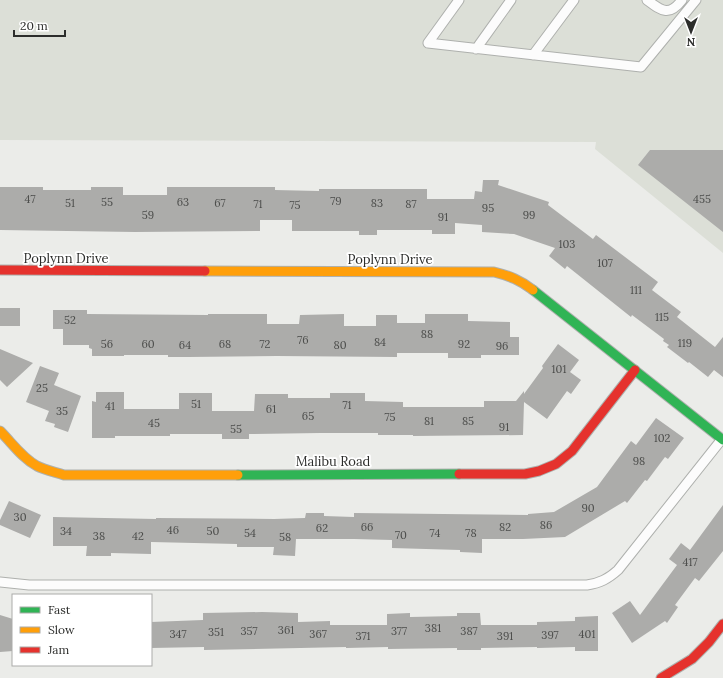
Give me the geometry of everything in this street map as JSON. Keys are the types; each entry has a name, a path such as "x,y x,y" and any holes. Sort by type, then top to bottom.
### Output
{"street":[{"name":"Poplynn Drive","path":"0,270 494,272 511,276 524,284 722,439"},
{"name":"Malibu Road","path":"0,431 35,465 64,475 525,474 540,471 556,464 572,451 635,370"},
{"path":"663,677 692,659 709,642 723,624"}],"lane":[{"path":"459,0 428,43 640,67 696,0"},
{"path":"476,49 511,0"},
{"path":"533,55 574,0"},
{"path":"647,0 660,10 670,11 682,0"},
{"path":"0,582 29,586 599,584 618,570 722,439"}],"shaded area":[{"path":"0,0 723,0 723,253 595,149 596,142 0,140"}],"building":[{"path":"650,150 723,150 723,232 638,165"},
{"path":"483,180 499,180 498,185 549,202 548,205 593,239 596,235 658,282 652,290 681,312 677,317 715,347 723,337 723,377 714,370 708,377 667,347 669,345 663,341 664,339 632,315 631,317 567,266 565,269 549,256 555,248 514,234 482,232 482,225 455,223 455,234 432,234 432,230 377,230 377,235 359,235 359,231 292,231 292,220 260,220 260,231 135,232 0,230 0,187 43,187 43,190 91,190 91,187 123,187 123,195 167,195 167,187 275,187 275,190 319,191 319,189 427,189 427,199 474,199 475,191 482,192"},
{"path":"0,308 20,308 20,326 0,326"},
{"path":"53,310 87,310 87,314 267,314 267,324 299,324 300,315 344,314 344,326 376,326 376,315 397,315 397,323 425,323 425,314 468,314 468,321 510,322 510,337 519,337 519,355 481,355 481,358 448,358 448,353 397,353 397,357 168,357 168,355 92,356 92,349 89,348 89,345 63,345 63,329 53,329"},
{"path":"558,344 579,360 570,372 581,380 571,394 567,391 547,419 524,402 523,435 413,436 378,435 378,433 320,433 249,434 249,439 222,439 222,434 170,434 170,436 115,436 115,438 92,438 92,401 96,402 96,392 124,392 124,409 179,409 179,393 212,393 212,411 254,411 255,394 288,394 288,398 330,398 330,393 365,393 365,401 403,402 403,407 484,407 484,401 516,401 524,391 524,394"},
{"path":"0,349 33,363 7,387 0,380"},
{"path":"40,366 59,373 54,385 81,396 68,432 54,427 55,424 45,421 49,411 26,402"},
{"path":"656,418 684,438 668,459 665,457 647,481 645,480 627,503 625,501 565,537 482,539 482,553 460,552 460,550 392,548 392,540 354,539 296,539 295,556 273,555 274,547 237,547 237,544 151,542 151,554 111,553 111,556 86,556 87,546 53,546 53,517 274,519 305,518 306,513 324,513 324,516 354,517 354,513 528,515 554,512 597,487 631,441 636,445"},
{"path":"9,501 41,515 30,538 0,525 0,520"},
{"path":"723,505 723,551 699,581 695,578 675,605 678,607 667,623 665,621 632,643 612,613 630,601 640,615 677,565 669,559 681,543 690,550"},
{"path":"203,613 298,613 298,622 330,621 330,625 387,625 387,614 410,613 410,617 457,616 457,613 480,613 481,625 537,625 537,622 575,621 575,617 598,616 598,651 575,651 575,647 481,648 481,650 457,650 457,648 388,649 388,647 204,650 204,647 152,648 152,622 203,620"},
{"path":"0,615 12,619 12,651 0,652"}],"traffic: fast":[{"path":"533,290 723,440"},
{"path":"238,475 459,474"}],"traffic: slow":[{"path":"205,271 494,272 515,279 533,290"},
{"path":"0,431 22,455 32,463 43,469 64,475 238,475"}],"traffic: jam":[{"path":"0,270 205,271"},
{"path":"459,474 525,474 539,471 556,464 572,451 635,370"},
{"path":"661,678 692,659 709,642 723,624"}]}
